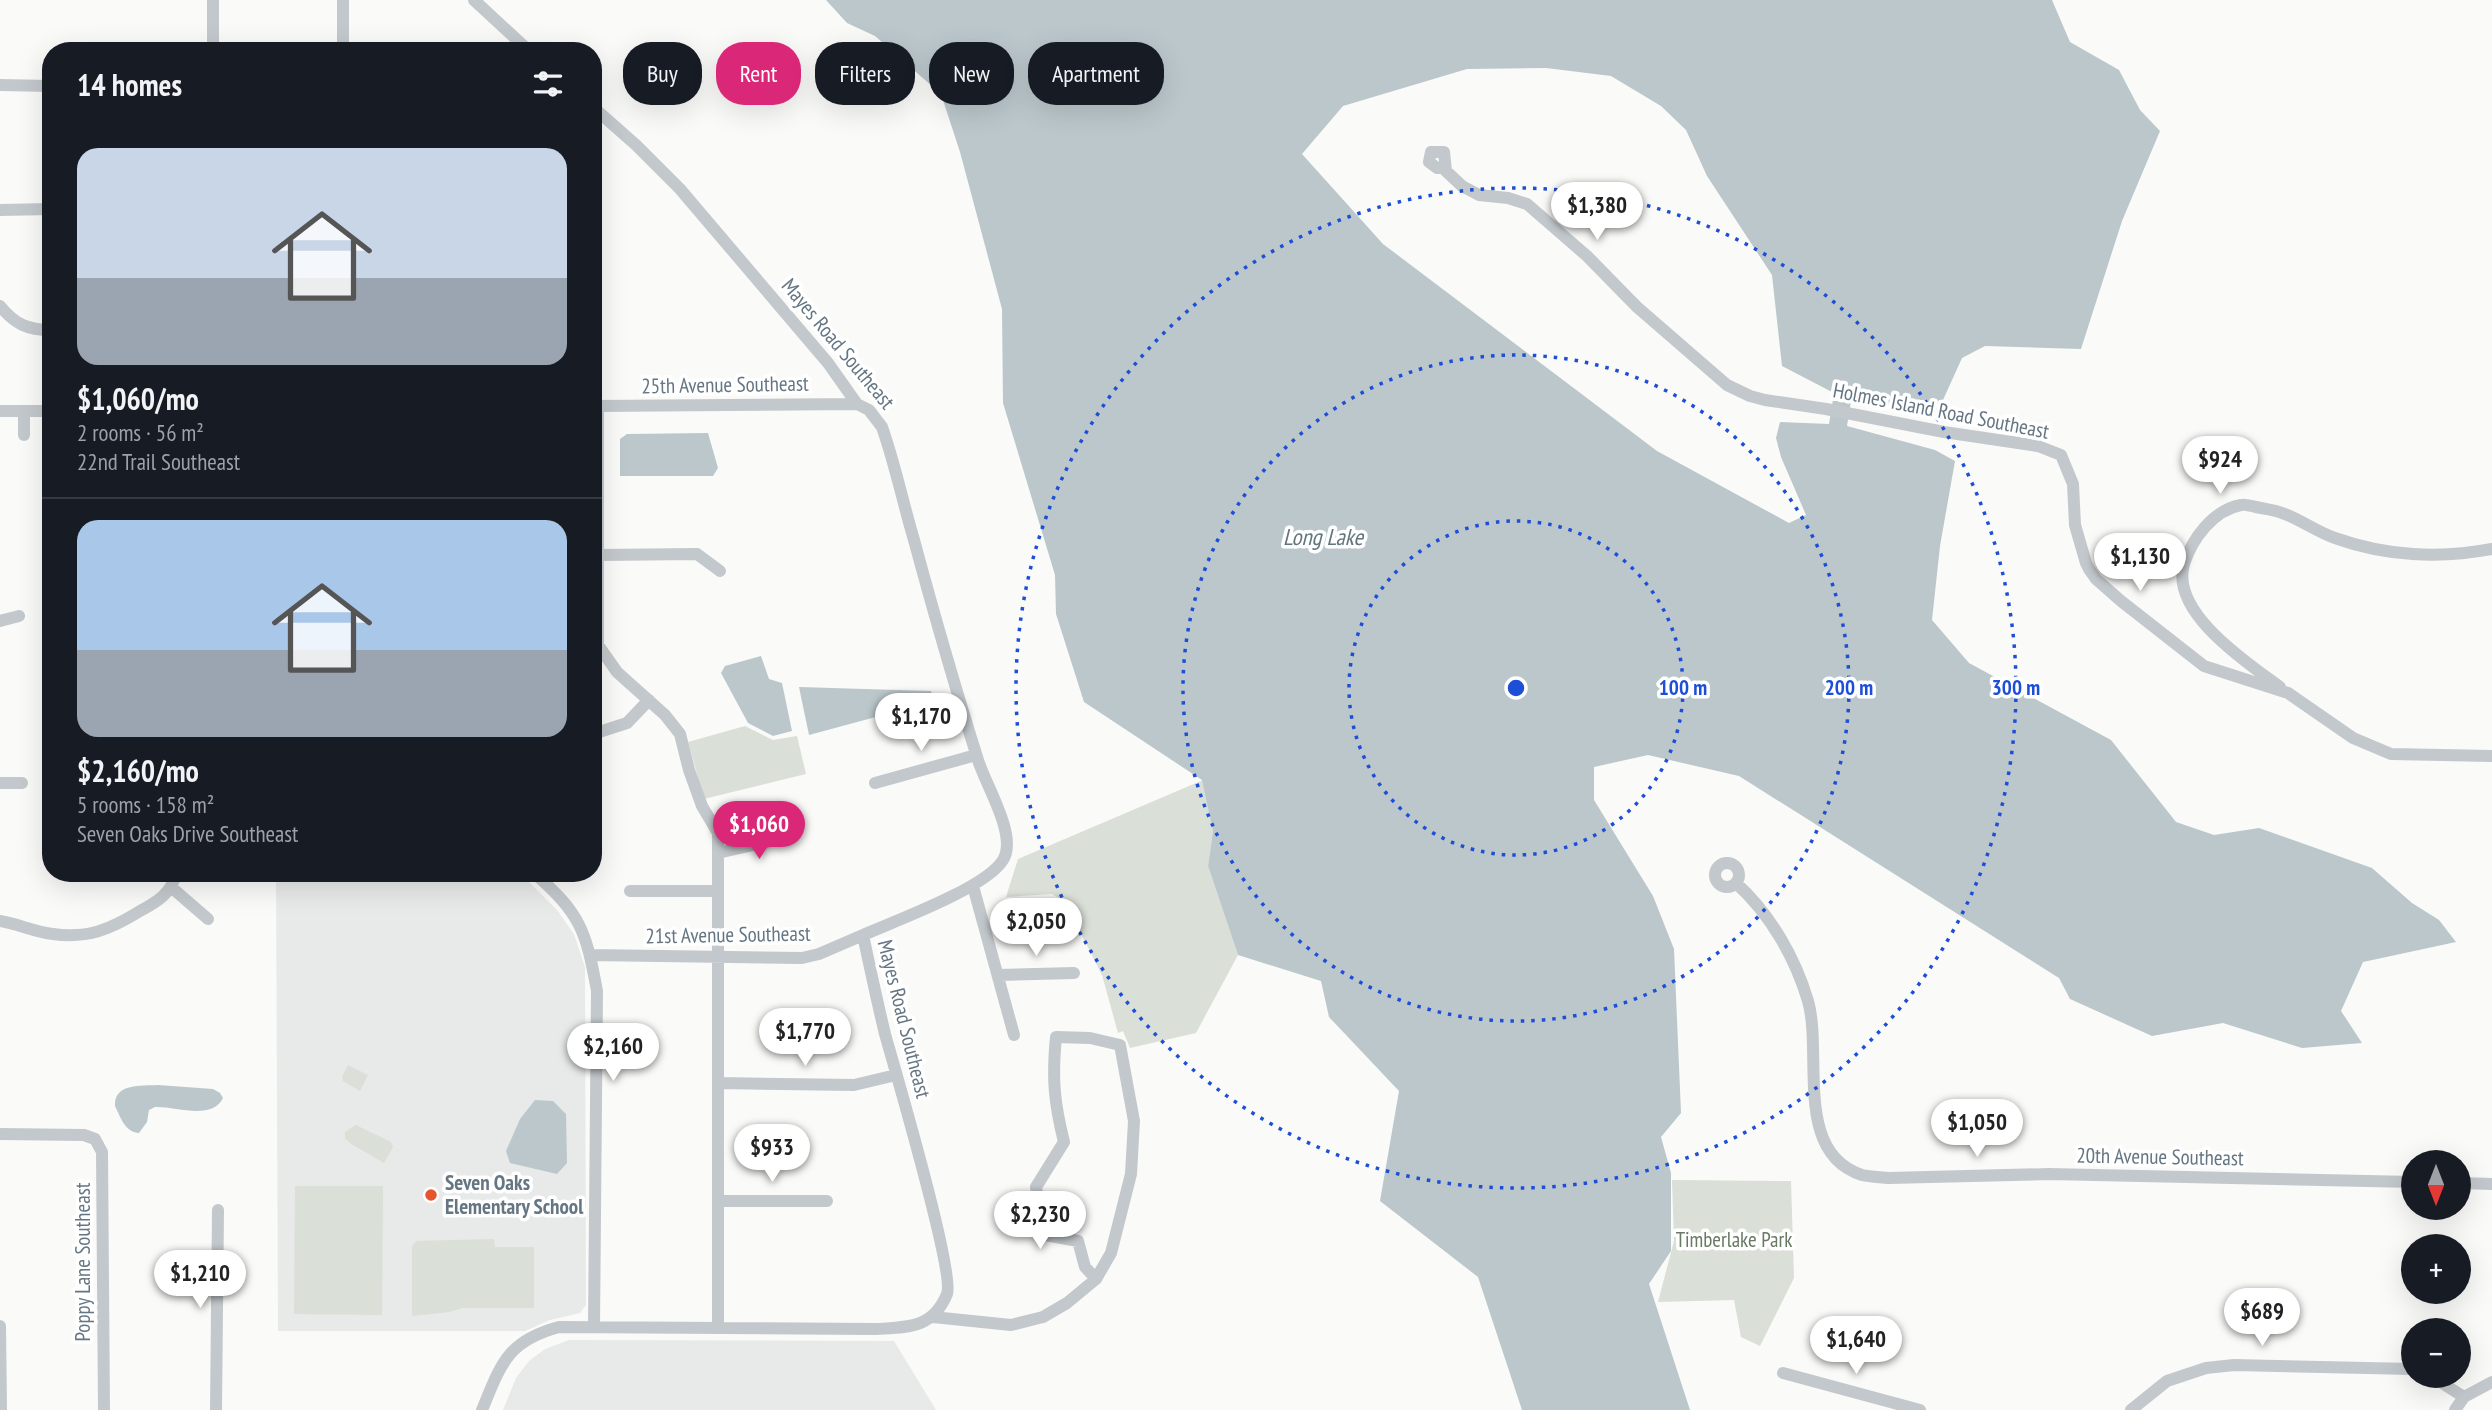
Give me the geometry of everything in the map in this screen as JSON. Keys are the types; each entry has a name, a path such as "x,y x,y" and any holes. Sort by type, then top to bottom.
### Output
{"street":[{"path":"212,0 212,42"},
{"path":"343,0 343,42"},
{"path":"474,0 519,42"},
{"path":"0,85 42,86"},
{"name":"Mayes Road Southeast","path":"602,115 636,145 708,220 836,372 857,404 869,410 882,427 983,778 1002,818 1008,844 1004,859 994,872 973,886 863,935 948,1280 948,1292 933,1317"},
{"name":"Holmes Island Road Southeast","path":"1444,168 1456,181 1479,195 1508,198 1527,204 1587,256 1637,307 1727,385 1758,398 2038,446 2061,455 2073,484 2075,525 2085,563 2096,579 2204,666 2288,694 2353,738 2392,754 2492,756"},
{"path":"0,209 42,209"},
{"path":"0,306 12,320 35,330 42,330"},
{"name":"25th Avenue Southeast","path":"602,406 857,404"},
{"path":"0,411 42,411"},
{"path":"24,411 24,435"},
{"path":"2288,694 2245,661 2211,630 2191,607 2184,591 2183,569 2189,548 2207,524 2242,504 2281,512 2334,538 2397,553 2464,555 2492,549"},
{"path":"602,555 697,554 720,570"},
{"path":"0,621 19,616"},
{"path":"602,651 617,672 666,715 680,734 702,806 718,834 718,1328"},
{"path":"602,731 627,723 649,700"},
{"path":"875,783 976,755"},
{"path":"0,783 22,783"},
{"path":"718,853 792,836"},
{"path":"0,921 53,934 81,935 100,932 149,907 166,895 173,882"},
{"path":"544,882 559,895 579,923 590,955 597,991 594,1327"},
{"name":"20th Avenue Southeast","path":"1736,883 1770,920 1796,969 1808,1001 1813,1027 1815,1100 1820,1132 1832,1156 1851,1170 1863,1175 1889,1178 2049,1174 2401,1182"},
{"path":"973,886 1014,1035"},
{"path":"171,887 208,919"},
{"path":"630,891 718,891"},
{"name":"21st Avenue Southeast","path":"590,955 802,958 819,954 863,935"},
{"path":"998,975 1074,973"},
{"path":"482,1410 506,1358 520,1343 537,1333 559,1327 877,1329 918,1325 933,1317 1011,1325 1043,1317 1066,1303 1096,1279 1111,1253 1131,1174 1134,1121 1120,1045 1090,1038 1056,1037 1052,1073 1055,1105 1064,1142 1036,1187 1045,1235 1078,1241 1085,1267 1096,1279"},
{"path":"718,1083 854,1085 896,1075"},
{"name":"Poppy Lane Southeast","path":"0,1133 73,1134 96,1139 102,1152 104,1410"},
{"path":"2471,1183 2492,1184"},
{"path":"718,1201 827,1201"},
{"path":"216,1410 218,1210"},
{"path":"0,1326 1,1410"},
{"path":"2131,1410 2167,1381 2206,1368 2234,1365 2401,1369"},
{"path":"1783,1373 1920,1410"},
{"path":"2455,1410 2464,1397 2492,1382"},
{"path":"2450,1388 2464,1397"}],"shaded area":[{"name":"Seven Oaks Elementary School","path":"276,882 529,882 557,910 574,934 585,967 586,1305 580,1313 550,1320 525,1331 278,1331"},
{"path":"569,1340 894,1341 936,1410 503,1410 516,1378 529,1361 545,1349"}],"green space":[{"path":"745,726 773,740 797,736 806,774 704,799 688,742"},
{"path":"1203,780 1213,831 1208,866 1238,955 1196,1033 1130,1048 1123,1031 1118,1033 1102,975 1065,902 1052,894 1006,897 1018,859"},
{"path":"348,1065 368,1075 360,1091 343,1081 342,1077"},
{"path":"356,1125 391,1142 393,1147 384,1163 345,1138 345,1132"},
{"name":"Timberlake Park","path":"1672,1180 1791,1181 1794,1278 1760,1346 1741,1337 1734,1300 1658,1302 1674,1241"},
{"path":"295,1186 383,1186 382,1315 294,1314"},
{"path":"494,1239 495,1247 534,1247 534,1308 462,1308 412,1316 412,1246 416,1241"}],"water":[{"name":"Long Lake","path":"826,0 2052,0 2070,42 2119,70 2140,110 2160,131 2122,221 2081,349 1985,346 1962,358 1938,411 1851,401 1847,426 1935,450 1955,461 1940,546 1932,620 1969,663 2111,740 2176,822 2214,835 2259,828 2372,868 2412,903 2439,920 2456,942 2363,962 2341,1011 2362,1043 2302,1048 2223,1023 2152,1036 2070,999 2059,978 1739,776 1648,755 1594,767 1594,800 1653,896 1674,949 1681,1113 1661,1137 1671,1173 1671,1251 1649,1284 1690,1410 1522,1410 1478,1277 1380,1201 1399,1091 1329,1017 1321,981 1238,955 1208,866 1213,831 1202,780 1084,702 1056,614 1055,575 1003,403 1002,309 945,105 1014,105 1014,42 929,42 929,83 915,71 915,42 882,42 847,23","holes":["1546,68 1611,76 1661,106 1686,130 1707,176 1772,275 1782,366 1834,393 1829,424 1780,422 1776,438 1781,457 1806,515 1789,523 1657,451 1383,244 1302,154 1343,106 1467,69"]},
{"path":"708,433 718,468 713,476 620,476 620,439 627,434"},
{"path":"761,656 769,679 782,683 792,731 773,736 748,723 721,673 725,666"},
{"path":"799,687 931,691 935,701 809,735"},
{"path":"158,1085 213,1089 223,1098 218,1105 202,1111 155,1107 149,1110 147,1122 139,1133 130,1130 115,1106 119,1093 130,1087"},
{"path":"535,1100 553,1101 566,1114 567,1163 557,1174 510,1163 506,1151 520,1119"}],"place":[{"name":"Seven Oaks Elementary School","path":"431,1195"}]}
